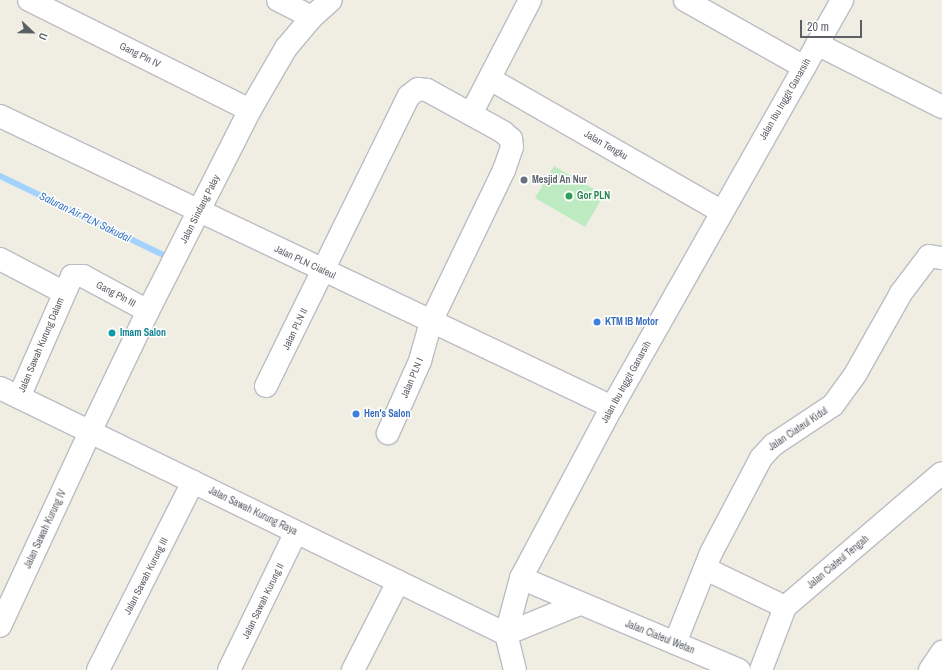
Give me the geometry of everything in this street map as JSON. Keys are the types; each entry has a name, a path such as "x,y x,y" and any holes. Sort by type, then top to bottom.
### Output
{"street":[{"name":"Gang Pln IV","path":"29,0 250,110"},
{"path":"278,0 312,17"},
{"name":"Jalan Sindang Palay","path":"90,432 148,311 250,110 286,48 312,17 331,0"},
{"path":"471,114 530,0"},
{"path":"685,0 804,67"},
{"name":"Jalan Ibu Inggit Ganarsih","path":"515,670 506,634 521,578 612,407 842,0"},
{"path":"817,44 942,107"},
{"name":"Jalan Tengku","path":"490,79 722,212"},
{"name":"Jalan PLN II","path":"266,386 409,96 418,90 427,90 471,114"},
{"name":"Jalan PLN I","path":"388,432 420,362 431,322 504,170 512,147 511,139 503,132 471,114"},
{"name":"Jalan PLN Ciateul","path":"0,116 198,212 612,407"},
{"name":"Jalan Ciateul Kidul","path":"675,643 706,569 711,553 767,450 833,405 856,373 901,293 929,256 940,257"},
{"name":"Jalan Sawah Kurung Dalam","path":"0,259 63,292"},
{"name":"Jalan Sawah Kurung Dalam","path":"9,393 48,332 63,292 72,276 83,276"},
{"name":"Gang Pln III","path":"83,276 148,311"},
{"name":"Jalan Sawah Kurung Raya","path":"9,393 506,634"},
{"name":"Jalan Sawah Kurung IV","path":"0,626 90,432"},
{"name":"Jalan Ciateul Tengah","path":"761,670 785,607 942,473"},
{"name":"Jalan Sawah Kurung III","path":"98,670 193,482"},
{"name":"Jalan Sawah Kurung II","path":"229,670 296,532"},
{"path":"706,569 785,607"},
{"name":"Jalan Ciateul Wetan","path":"521,578 579,604 740,670"},
{"path":"353,670 398,582"},
{"path":"506,634 579,604"},
{"path":"930,670 942,652"}],"green space":[{"name":"Gor PLN","path":"554,166 604,195 585,227 535,198"}],"waterway":[{"name":"Saluran Air PLN Sakudal","path":"0,176 170,258"}],"place":[{"name":"Mesjid An Nur","path":"524,180"},
{"name":"Gor PLN","path":"569,196"},
{"name":"KTM IB Motor","path":"597,322"},
{"name":"Imam Salon","path":"112,333"},
{"name":"Hen's Salon","path":"356,414"}]}
